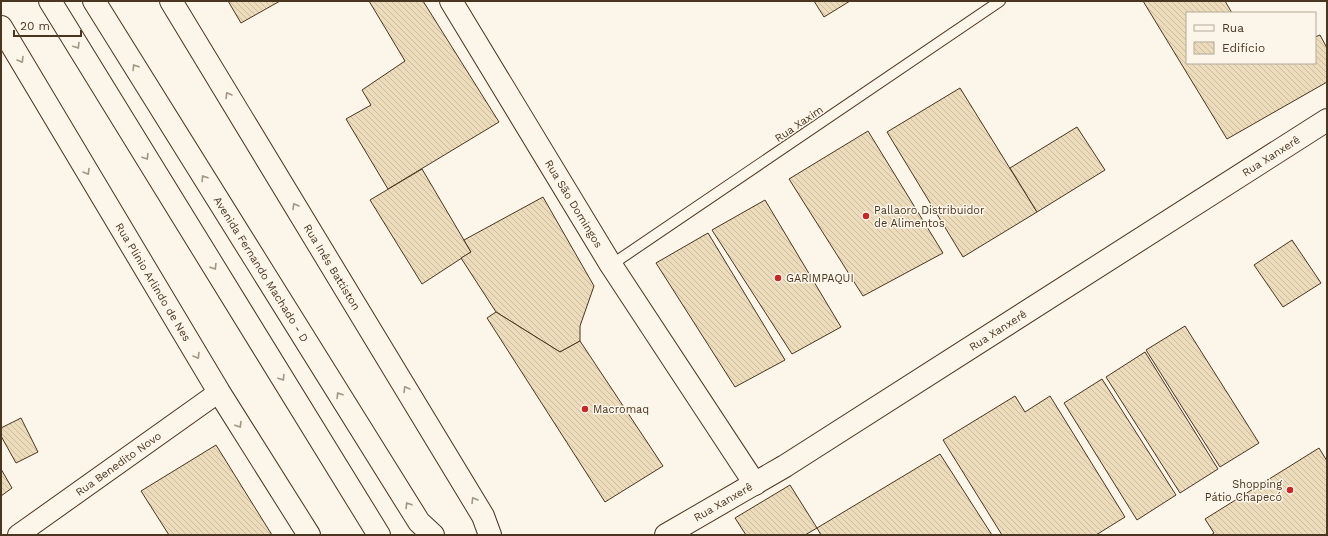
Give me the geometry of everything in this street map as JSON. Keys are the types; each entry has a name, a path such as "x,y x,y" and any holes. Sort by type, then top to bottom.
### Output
{"main road":[{"path":"50,1 379,535"},
{"name":"Avenida Fernando Machado - D","path":"94,1 418,522 433,535"},
{"name":"Rua Inês Battiston","path":"170,1 483,516 490,535"},
{"name":"Rua São Domingos","path":"451,1 611,265 755,484"},
{"name":"Rua Plínio Arlindo de Nes","path":"1,27 218,392 309,535"},
{"name":"Rua Xanxerê","path":"666,535 755,484 1327,120"}],"street":[{"name":"Rua Benedito Novo","path":"18,535 218,392"}],"lane":[{"name":"Rua Xaxim","path":"611,265 1000,1"}],"building":[{"path":"228,1 280,1 241,23"},
{"path":"369,1 423,1 499,122 388,189 346,119 371,105 362,90 405,61"},
{"path":"814,1 850,1 824,17"},
{"path":"1143,1 1225,1 1231,12 1186,12 1186,64 1316,64 1316,37 1320,35 1327,48 1327,82 1227,139"},
{"path":"960,88 1037,212 963,257 887,132"},
{"path":"1077,127 1105,170 1037,212 1010,168"},
{"name":"Pallaoro Distribuidor de Alimentos","path":"868,131 943,253 863,296 789,179"},
{"path":"422,169 471,252 422,284 370,200"},
{"path":"543,197 594,286 580,326 580,341 560,352 496,312 461,258 471,252 464,240"},
{"name":"GARIMPAQUI","path":"765,200 841,327 792,354 712,230"},
{"path":"708,233 785,360 735,387 656,263"},
{"path":"1292,240 1321,283 1283,307 1254,265"},
{"name":"Macromaq","path":"496,312 560,352 580,341 663,466 605,502 487,318"},
{"path":"1185,326 1259,443 1220,467 1146,350"},
{"path":"1145,352 1218,469 1180,493 1106,377"},
{"path":"1102,379 1176,495 1137,520 1064,403"},
{"path":"1015,396 1025,412 1050,396 1125,517 1096,535 1002,535 943,440"},
{"path":"21,418 38,452 16,463 1,436 1,428"},
{"path":"216,445 272,535 169,535 141,491"},
{"name":"Shopping Pátio Chapecó","path":"1319,448 1327,461 1327,535 1211,535 1214,533 1205,519"},
{"path":"940,454 992,535 821,535 817,528"},
{"path":"1,469 12,488 1,496"},
{"path":"790,485 817,528 805,535 746,535 735,518"}],"place":[{"name":"Pallaoro Distribuidor de Alimentos","path":"866,216"},
{"name":"GARIMPAQUI","path":"778,278"},
{"name":"Macromaq","path":"585,409"},
{"name":"Shopping Pátio Chapecó","path":"1290,490"}]}
